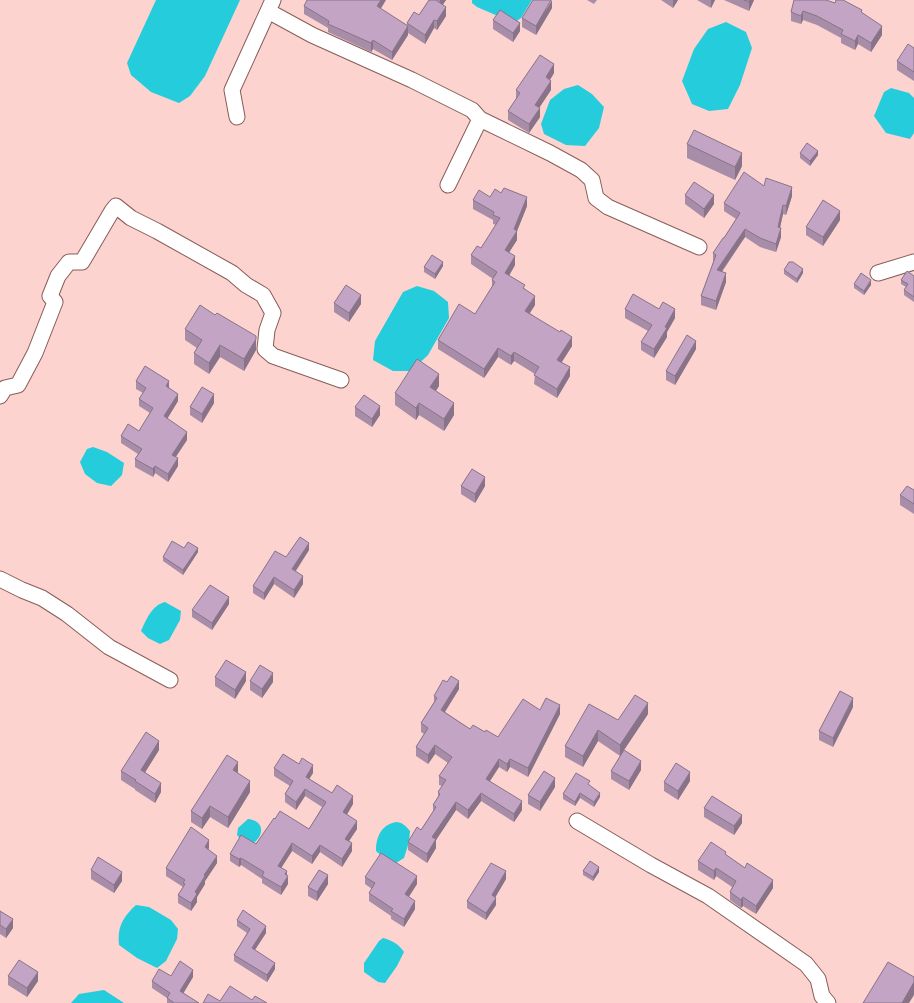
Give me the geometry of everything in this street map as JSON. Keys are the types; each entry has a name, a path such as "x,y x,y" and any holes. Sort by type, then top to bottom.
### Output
{"street":[{"path":"237,117 232,90 270,6 312,35 412,80 472,110 480,119 550,153 581,170 592,180 596,198 608,207 699,247"},
{"path":"448,185 480,119"},
{"path":"0,396 5,388 18,385 35,353 55,302 50,296 58,276 69,262 82,262 116,206 131,218 157,230 232,273 246,286 263,295 274,313 267,330 265,349 273,356 341,380"},
{"path":"878,273 914,262"},
{"path":"0,579 42,598 67,614 109,647 170,680"},
{"path":"577,821 651,865 708,896 806,964 818,979 822,996 828,1003"}],"water":[{"path":"156,0 240,0 205,76 190,96 179,103 151,92 131,75 127,63"},
{"path":"472,0 532,0 521,18 514,23 477,7 472,3"},
{"path":"726,22 746,32 752,48 740,85 728,109 709,111 692,104 682,81 694,49 708,29"},
{"path":"578,85 592,94 604,107 599,128 585,146 566,145 544,134 541,124 550,100 564,89"},
{"path":"891,88 909,93 914,98 914,133 910,139 886,133 874,116 884,92"},
{"path":"417,286 434,291 448,302 449,318 428,355 411,371 393,371 373,360 375,341 403,292"},
{"path":"93,447 107,452 124,463 122,475 111,486 97,483 85,474 80,462 87,449"},
{"path":"165,602 181,611 180,620 169,640 160,644 148,638 141,631 147,618 156,606"},
{"path":"248,819 254,820 258,823 261,830 259,838 251,845 243,842 237,835 238,828"},
{"path":"396,822 404,825 410,831 409,842 404,858 396,863 385,859 376,851 380,832 387,826"},
{"path":"136,905 149,907 171,920 178,929 177,939 166,961 157,968 137,958 119,945 119,933 124,918"},
{"path":"383,938 395,943 404,952 397,966 385,983 378,982 364,972 364,963 379,941"},
{"path":"104,990 124,1003 71,1003 79,994"}],"building":[{"path":"307,0 381,0 377,6 408,26 392,52 373,40 371,43 328,24 329,21 304,6"},
{"path":"429,0 436,0 446,7 437,21 434,20 425,35 407,23 414,12 419,15"},
{"path":"533,0 551,0 536,26 522,18"},
{"path":"794,0 826,0 835,3 836,0 843,0 862,10 861,12 882,26 871,43 858,35 855,41 841,34 843,30 817,16 803,11 801,16 791,12"},
{"path":"500,10 520,23 513,33 493,20"},
{"path":"908,44 914,48 914,72 897,61"},
{"path":"540,55 554,64 546,77 551,81 535,105 540,108 529,124 508,111 520,93 516,90"},
{"path":"694,130 742,153 735,167 687,144"},
{"path":"807,143 818,151 810,161 800,153"},
{"path":"744,172 764,186 766,178 792,187 786,206 783,205 778,227 781,228 776,244 760,238 745,229 717,270 726,273 716,301 701,296 716,255 713,253 740,213 724,203"},
{"path":"694,182 714,195 704,209 685,195"},
{"path":"504,188 527,197 514,229 517,231 505,250 515,256 505,273 525,285 523,288 535,296 525,311 560,332 561,330 572,337 557,360 570,367 557,389 534,375 539,367 514,352 511,356 498,348 484,369 438,340 459,304 475,314 495,282 492,280 497,272 471,255 477,246 481,248 500,218 493,215 494,212 473,200 479,190 490,197 495,189 501,193"},
{"path":"823,200 840,211 823,237 806,227"},
{"path":"432,255 443,262 435,274 424,267"},
{"path":"789,262 793,262 803,269 797,279 784,270"},
{"path":"907,271 914,276 914,297 904,290 908,284 901,280"},
{"path":"861,273 871,280 864,291 854,284"},
{"path":"346,285 361,295 349,313 334,303"},
{"path":"633,294 659,309 663,302 675,309 665,327 667,328 654,349 641,342 652,325 625,309"},
{"path":"200,305 215,315 217,313 256,336 256,339 244,359 220,345 209,363 194,353 202,340 185,329"},
{"path":"687,335 696,341 675,376 666,371"},
{"path":"417,359 439,374 430,387 454,403 444,419 419,403 416,408 395,393"},
{"path":"145,366 169,381 166,386 178,394 164,416 187,432 172,455 178,458 168,474 155,466 153,469 135,459 142,449 121,436 128,424 139,431 153,408 139,399 146,388 136,381"},
{"path":"202,387 214,394 202,414 190,407"},
{"path":"364,395 380,406 372,419 355,407"},
{"path":"472,469 485,477 475,494 461,486"},
{"path":"907,486 914,490 914,504 900,495"},
{"path":"300,537 309,543 292,569 303,576 294,590 274,577 264,593 253,586 275,551 286,557"},
{"path":"172,541 184,548 188,542 198,548 183,570 163,557"},
{"path":"210,585 229,597 212,623 192,610"},
{"path":"226,660 246,672 235,690 215,677"},
{"path":"260,665 273,673 262,689 250,681"},
{"path":"451,676 459,681 441,710 470,729 473,725 498,737 523,699 540,710 546,698 560,705 528,768 510,759 507,764 499,759 486,779 522,801 514,814 481,793 468,810 456,802 432,837 436,839 427,854 408,842 417,827 421,830 436,807 433,805 440,794 438,792 446,780 439,776 452,757 435,745 428,755 416,747 428,728 421,723 437,698 434,696 443,680 447,682"},
{"path":"840,691 853,698 833,738 819,731"},
{"path":"635,695 648,703 620,745 598,730 583,756 565,746 589,704 618,720"},
{"path":"146,732 159,741 141,770 161,783 155,794 121,771"},
{"path":"624,750 641,761 629,781 611,771"},
{"path":"283,754 299,764 302,758 313,765 306,777 332,793 337,785 353,796 343,812 357,821 345,839 352,843 342,859 320,845 312,856 292,843 278,866 287,871 285,874 288,876 281,887 262,876 264,872 241,858 239,859 230,854 241,835 256,844 280,811 309,829 326,802 305,789 296,802 285,794 293,781 274,768"},
{"path":"227,755 238,762 233,770 250,781 228,817 210,806 202,818 191,811"},
{"path":"676,763 690,772 678,791 664,782"},
{"path":"544,771 555,778 540,802 528,795"},
{"path":"576,773 590,781 588,784 600,793 594,802 580,793 575,802 563,794"},
{"path":"712,796 742,815 734,826 704,808"},
{"path":"191,827 209,840 205,847 217,856 204,875 205,876 195,892 197,894 191,903 178,895 185,884 183,883 185,880 166,868"},
{"path":"711,842 745,868 747,863 773,880 756,906 743,897 741,900 730,892 736,881 716,868 714,871 698,861"},
{"path":"381,853 417,876 405,894 415,901 404,919 391,911 393,909 369,893 375,883 365,877"},
{"path":"98,857 122,872 114,885 91,870"},
{"path":"590,861 599,867 593,877 583,871"},
{"path":"491,863 506,871 492,895 496,898 486,913 467,901"},
{"path":"319,870 328,875 317,892 308,887"},
{"path":"243,910 266,926 252,948 275,963 267,975 234,955 250,929 237,920"},
{"path":"0,911 13,919 6,929 0,925"},
{"path":"19,960 38,972 27,988 8,976"},
{"path":"180,961 193,970 180,991 199,1003 173,1003 167,998 170,993 152,981 159,969 171,976"},
{"path":"888,962 914,977 914,982 902,1003 863,1003"},
{"path":"230,986 252,1000 255,996 267,1003 203,1003 208,994 220,1001"}]}
